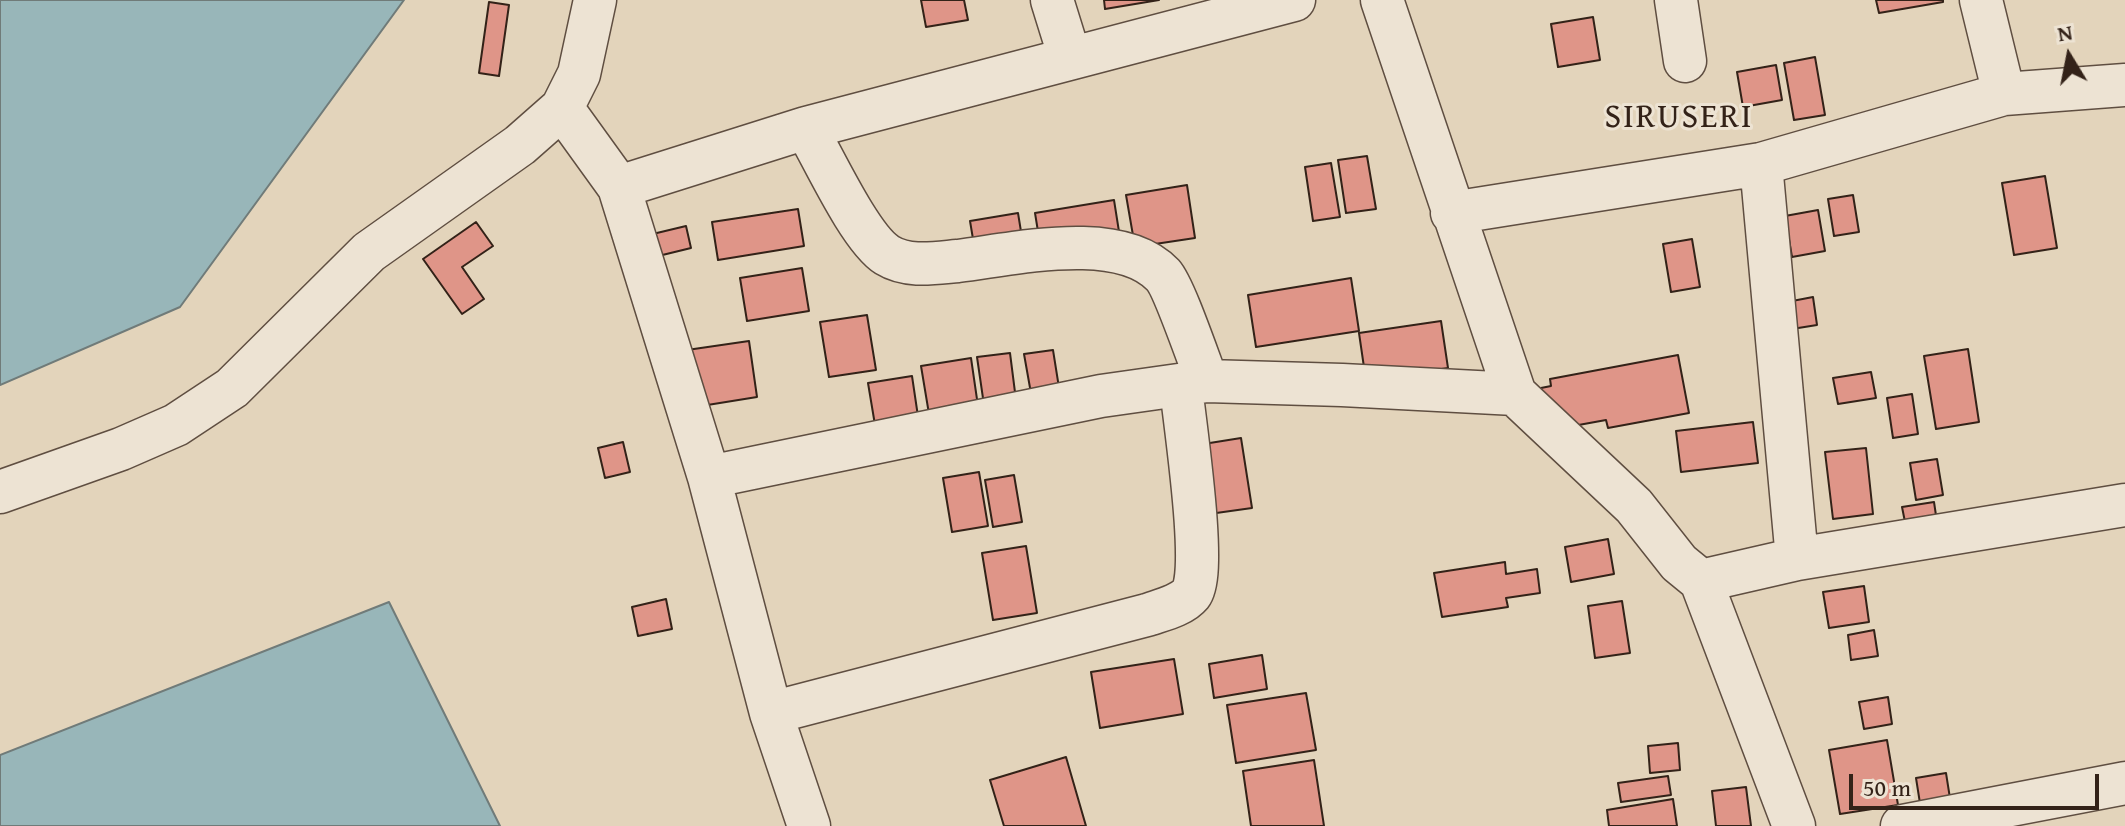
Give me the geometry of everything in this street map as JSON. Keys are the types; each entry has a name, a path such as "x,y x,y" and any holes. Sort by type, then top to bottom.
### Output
{"street":[{"path":"0,492 121,449 176,425 232,388 369,252 520,145 562,108 579,74 595,0"},
{"path":"1052,0 1070,58"},
{"path":"619,187 806,128 1294,0"},
{"path":"1382,0 1515,394 1634,506 1679,563 1701,581 1794,826"},
{"path":"1676,0 1685,61"},
{"path":"1981,0 2004,94"},
{"path":"1452,213 1761,164 2004,94 2125,85"},
{"path":"562,108 619,187 709,477 771,713 809,826"},
{"path":"771,713 1147,615 1180,603 1196,585 1194,384 1165,277 1138,256 1112,250 1078,248 921,265 889,256 869,240 806,128"},
{"path":"1761,164 1797,559"},
{"path":"709,477 1101,396 1194,384 1342,385 1515,394"},
{"path":"1701,581 1797,559 2125,505"},
{"path":"1902,826 2125,783"}],"water":[{"path":"0,0 404,0 180,307 0,385"},
{"path":"389,602 500,826 0,826 0,755"}],"building":[{"path":"921,0 964,0 968,20 926,27"},
{"path":"1104,0 1159,0 1105,9"},
{"path":"1876,0 1943,0 1943,2 1879,13"},
{"path":"489,2 509,5 499,76 479,73"},
{"path":"1593,17 1600,60 1558,67 1551,24"},
{"path":"1815,57 1825,115 1794,120 1784,63"},
{"path":"1776,65 1782,100 1743,107 1737,72"},
{"path":"1367,156 1376,209 1346,213 1338,160"},
{"path":"1331,163 1340,217 1313,221 1305,167"},
{"path":"2045,176 2057,248 2014,255 2002,183"},
{"path":"1187,185 1195,238 1135,247 1126,195"},
{"path":"1853,195 1859,232 1834,236 1828,199"},
{"path":"1114,200 1120,238 1041,250 1035,213"},
{"path":"798,209 804,246 718,260 712,222"},
{"path":"1818,210 1825,251 1792,257 1785,216"},
{"path":"1018,213 1024,250 976,257 970,221"},
{"path":"476,222 493,246 462,267 484,299 462,314 423,259"},
{"path":"686,226 691,248 642,260 636,238"},
{"path":"1692,239 1700,287 1671,292 1663,244"},
{"path":"802,268 809,311 747,321 740,278"},
{"path":"1351,278 1359,331 1256,347 1248,295"},
{"path":"1813,297 1817,325 1792,329 1787,302"},
{"path":"867,315 876,370 829,377 820,322"},
{"path":"1441,321 1448,368 1366,381 1359,333"},
{"path":"749,341 757,397 695,407 687,350"},
{"path":"1968,349 1979,422 1936,429 1924,356"},
{"path":"1053,350 1060,394 1032,399 1024,354"},
{"path":"1010,353 1017,408 985,412 977,357"},
{"path":"1678,355 1689,413 1608,428 1606,420 1562,428 1545,412 1541,388 1551,386 1550,379"},
{"path":"971,358 979,413 930,420 921,366"},
{"path":"1871,372 1876,398 1838,404 1833,378"},
{"path":"912,376 920,430 877,437 868,383"},
{"path":"1912,394 1918,434 1893,438 1887,398"},
{"path":"1753,422 1758,463 1681,472 1676,431"},
{"path":"1241,438 1252,508 1202,515 1191,446"},
{"path":"623,442 630,472 605,478 598,448"},
{"path":"1866,448 1873,514 1833,519 1825,452"},
{"path":"1937,459 1943,495 1916,500 1910,463"},
{"path":"979,472 988,526 952,532 943,478"},
{"path":"1014,475 1022,522 993,527 985,480"},
{"path":"1934,502 1937,522 1906,527 1902,507"},
{"path":"1608,539 1614,574 1571,582 1565,547"},
{"path":"1026,546 1037,613 993,620 982,553"},
{"path":"1505,562 1506,574 1537,569 1540,593 1506,598 1508,607 1442,617 1434,573"},
{"path":"1864,586 1869,622 1829,628 1823,592"},
{"path":"666,599 672,629 638,636 632,607"},
{"path":"1622,601 1630,653 1595,658 1588,606"},
{"path":"1874,630 1878,656 1851,660 1848,635"},
{"path":"1262,655 1267,689 1214,698 1209,664"},
{"path":"1174,659 1183,714 1100,728 1091,672"},
{"path":"1306,693 1316,750 1236,763 1227,705"},
{"path":"1888,697 1892,724 1864,729 1859,702"},
{"path":"1887,740 1898,805 1840,814 1829,750"},
{"path":"1678,743 1680,770 1650,773 1648,746"},
{"path":"1066,757 1086,826 1004,826 990,780"},
{"path":"1314,760 1324,826 1251,826 1243,771"},
{"path":"1946,773 1952,811 1922,816 1916,778"},
{"path":"1668,776 1671,795 1621,802 1618,783"},
{"path":"1746,787 1751,826 1716,826 1712,791"},
{"path":"1673,799 1677,826 1609,826 1607,810"}],"district":[{"name":"SIRUSERI","path":"1679,118"}]}
